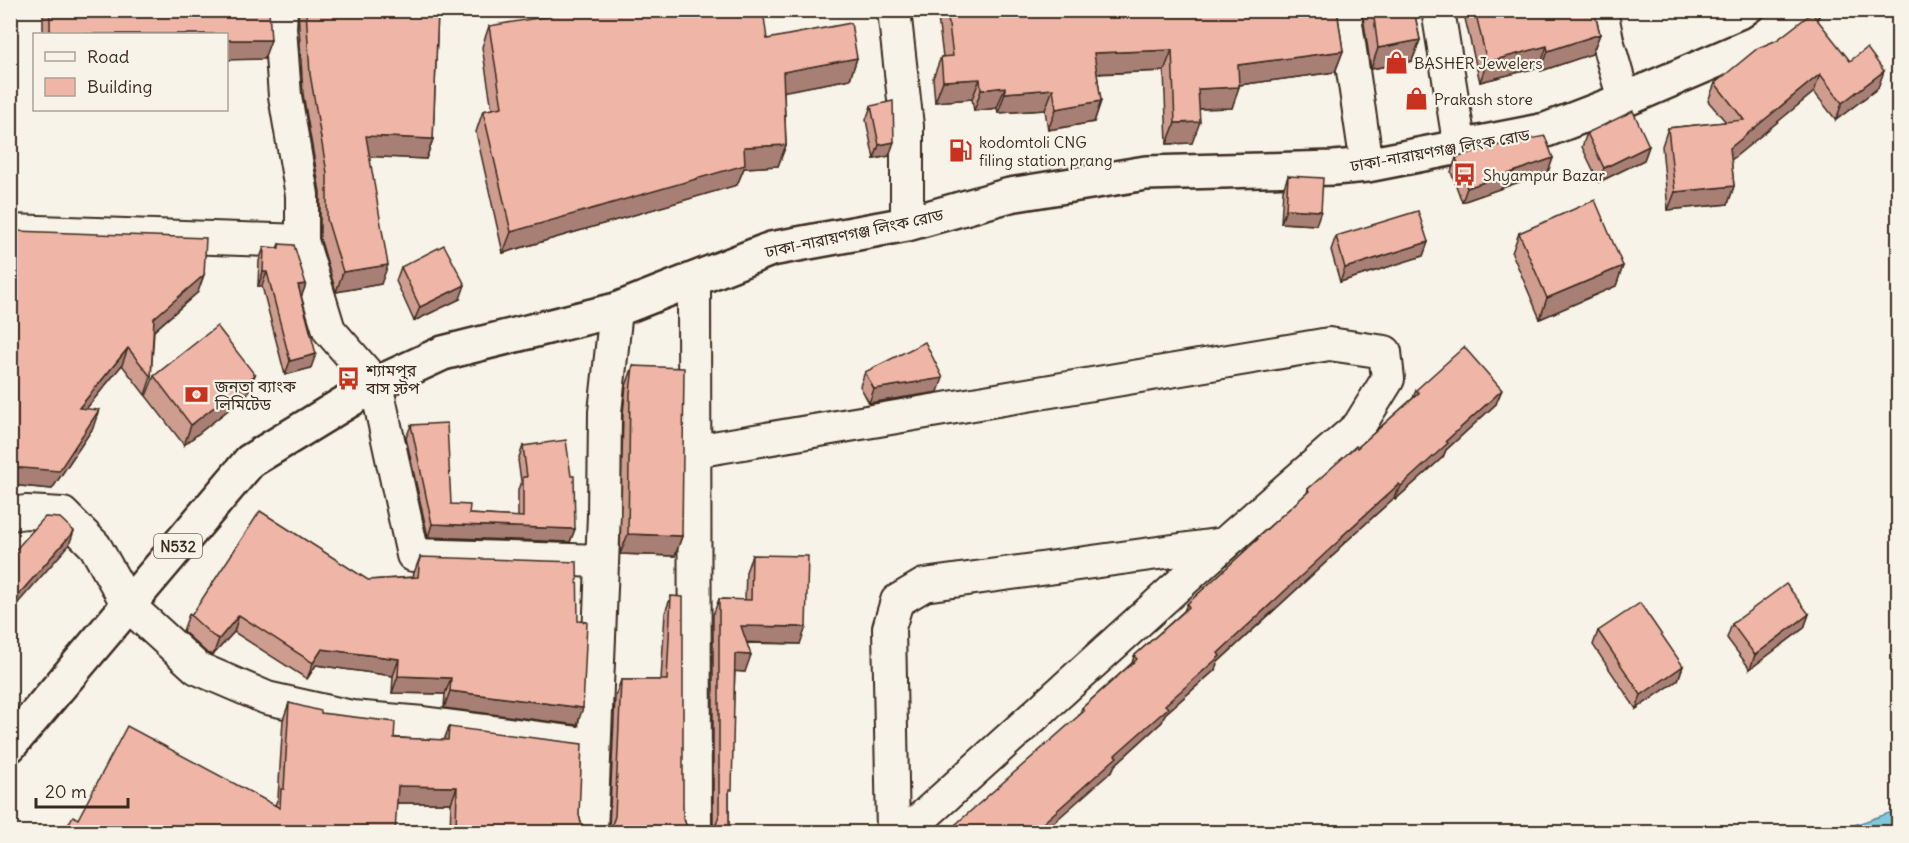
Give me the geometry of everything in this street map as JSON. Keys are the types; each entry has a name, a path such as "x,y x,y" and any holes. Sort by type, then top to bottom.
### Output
{"highway":[{"name":"ঢাকা-নারায়ণগঞ্জ লিংক রোড","path":"10,745 250,461 376,384 443,353 616,310 771,249 907,224 1010,195 1146,173 1334,168 1367,165 1546,130 1624,100 1759,42 1802,10"}],"street":[{"path":"281,10 280,28 285,96 302,195 302,241 328,330 376,384 413,555 602,561"},
{"path":"894,10 907,126 907,224"},
{"path":"1344,10 1367,165"},
{"path":"1438,10 1460,148"},
{"path":"1601,10 1624,100"},
{"path":"10,231 302,241"},
{"path":"694,279 695,832"},
{"path":"591,832 602,561 605,412 616,310"},
{"path":"695,451 1329,344 1386,352 1388,380 1359,426 1224,544 906,832"},
{"path":"10,514 26,512 63,514 95,546 128,605 197,668 267,698 352,717 423,723 594,745"},
{"path":"893,832 890,628 897,601 924,585 1224,544"}],"water":[{"path":"1898,810 1898,832 1841,832 1846,828"}],"building":[{"path":"50,10 269,10 271,40 228,40 228,33 50,33"},
{"path":"306,10 438,10 433,139 366,136 388,265 343,272 327,219 327,173 310,74"},
{"path":"586,10 763,10 767,39 851,23 857,58 783,72 786,145 744,147 745,165 511,232 483,111 502,107 489,26"},
{"path":"947,10 1337,10 1343,51 1238,65 1239,87 1198,89 1200,122 1175,123 1172,50 1094,53 1101,101 1056,109 1053,89 1005,93 1005,87 981,90 980,79 943,81 941,57 953,56"},
{"path":"1373,10 1414,10 1420,40 1378,48"},
{"path":"1475,10 1594,10 1600,34 1548,51 1547,46 1487,62"},
{"path":"1812,13 1850,61 1867,48 1884,71 1842,103 1820,74 1730,148 1734,186 1675,192 1668,128 1744,120 1715,83 1758,48 1777,40"},
{"path":"893,101 894,142 879,145 871,106"},
{"path":"1633,111 1649,146 1604,168 1587,133"},
{"path":"1545,136 1553,158 1467,188 1456,158 1485,148"},
{"path":"1288,176 1323,178 1321,211 1286,209"},
{"path":"1595,200 1623,266 1547,298 1519,233"},
{"path":"1418,211 1428,242 1345,268 1336,236"},
{"path":"10,230 206,238 204,275 154,318 151,377 128,348 79,408 99,410 59,471 10,467"},
{"path":"279,244 294,245 306,284 298,285 316,354 290,361 267,272 263,272 264,247 279,248"},
{"path":"444,245 465,285 420,307 401,267"},
{"name":"জনতা ব্যাংক লিমিটেড","path":"217,326 255,375 191,425 154,376"},
{"path":"925,342 943,378 874,389 865,372"},
{"path":"1464,347 1502,390 1446,441 1448,443 1342,536 1218,653 1220,656 1165,705 1168,708 1115,755 1117,757 1033,832 947,832 1084,711 1082,708 1137,659 1134,656 1189,607 1187,604 1309,491 1308,489 1419,393 1416,390"},
{"path":"633,366 684,368 682,536 628,534 630,393"},
{"path":"447,423 451,504 470,505 469,514 523,517 523,477 527,477 523,446 566,440 571,476 574,476 575,529 432,524 411,425"},
{"path":"260,511 368,580 418,577 420,557 577,562 578,621 587,622 583,708 450,691 451,678 398,676 399,659 322,649 313,663 239,615 219,639 191,616"},
{"path":"45,517 60,518 74,531 13,601 10,599 10,556"},
{"path":"752,555 808,556 806,627 741,626 751,655 735,654 729,832 704,832 710,831 716,825 719,815 719,599 751,600"},
{"path":"1786,584 1809,614 1755,655 1732,624"},
{"path":"671,596 683,597 683,816 686,825 697,832 605,832 612,825 615,816 621,680 667,680"},
{"path":"1640,603 1683,666 1641,695 1598,631"},
{"path":"289,703 321,711 321,713 395,722 394,738 448,740 449,727 582,744 579,815 581,823 588,831 593,832 456,832 457,787 398,786 395,832 64,832 73,816 78,819 127,726 280,808 281,789 284,789"}],"place":[{"name":"BASHER Jewelers","path":"1396,63"},
{"name":"Prakash store","path":"1416,99"},
{"name":"kodomtoli CNG filing station prang","path":"961,151"},
{"name":"Shyampur Bazar","path":"1465,175"},
{"name":"শ্যামপুর বাস স্টপ","path":"348,379"},
{"name":"জনতা ব্যাংক লিমিটেড","path":"197,395"}]}
